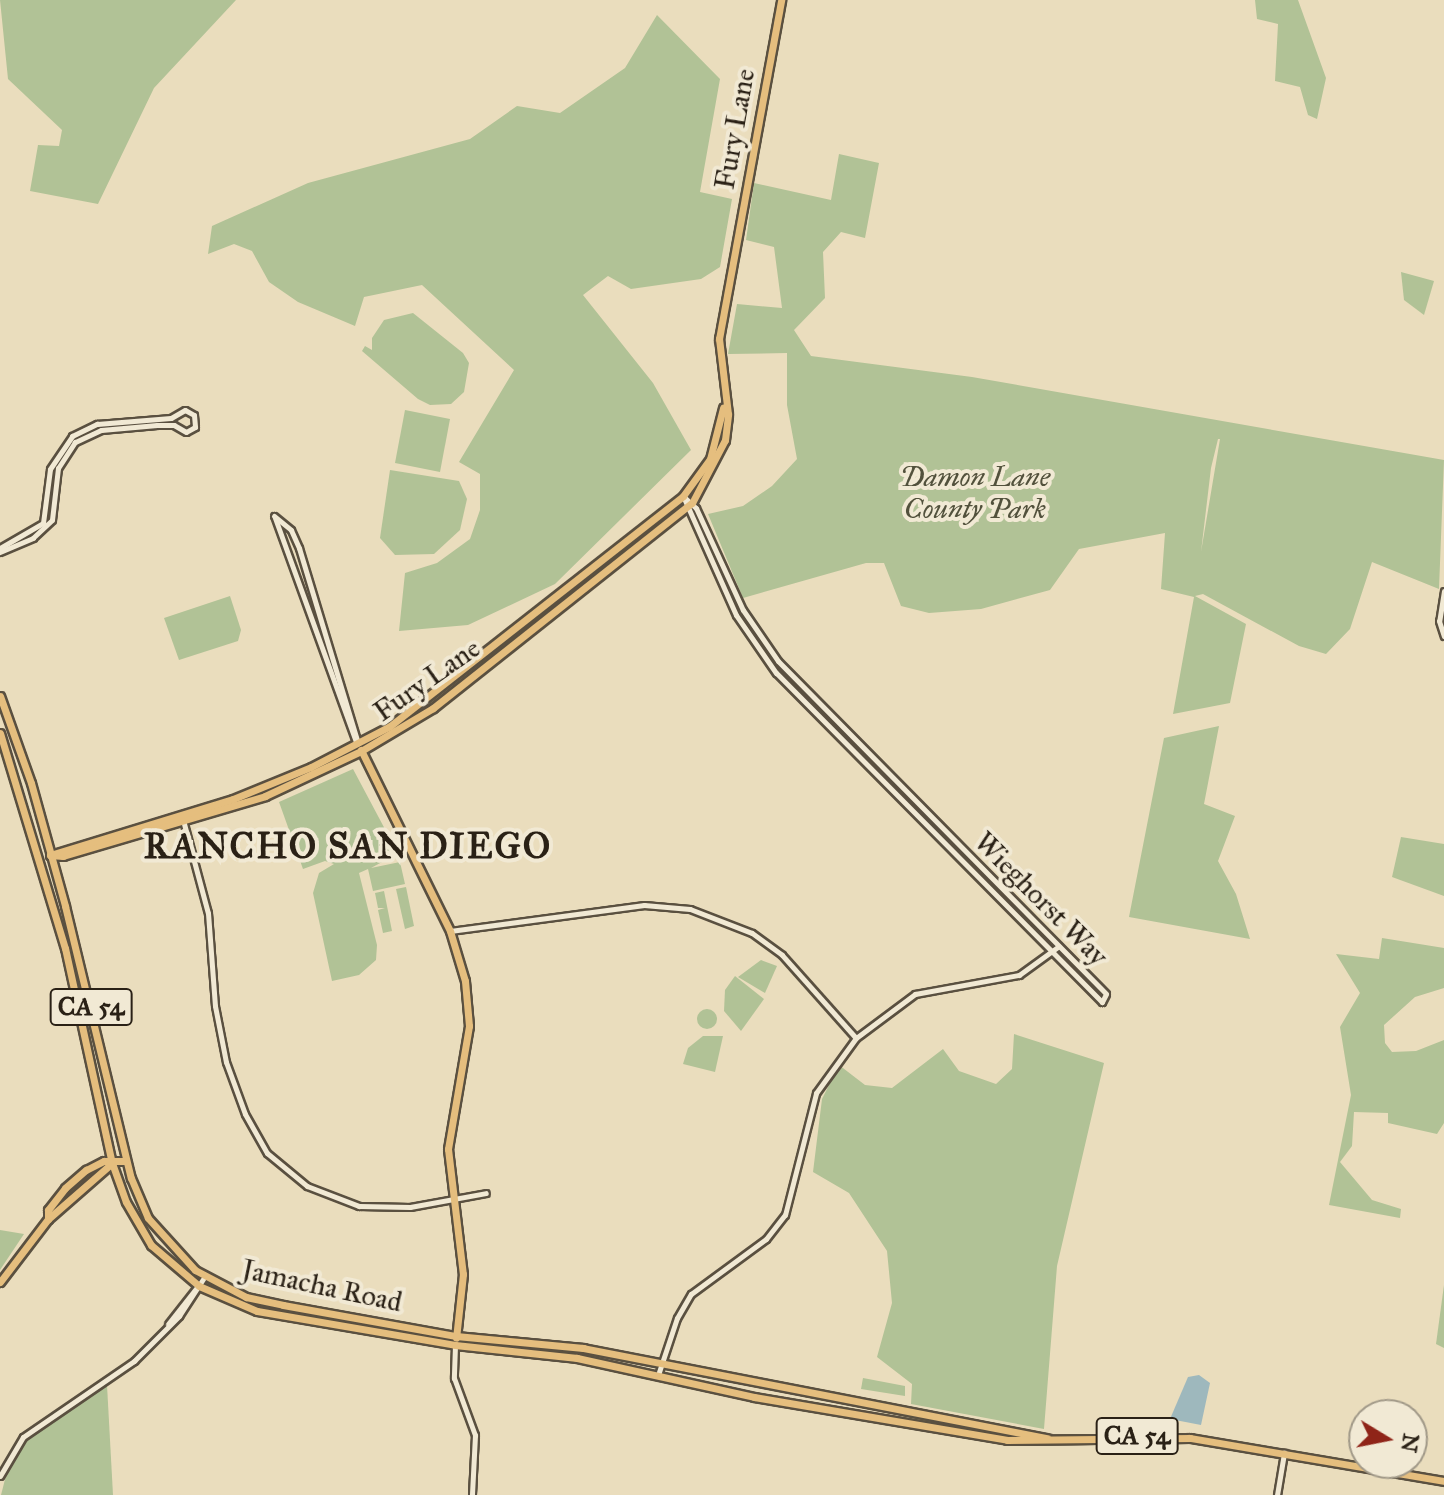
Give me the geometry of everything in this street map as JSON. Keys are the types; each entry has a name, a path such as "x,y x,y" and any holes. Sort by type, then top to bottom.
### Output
{"main road":[{"name":"Fury Lane","path":"360,748 433,696 683,496 710,459 723,408 719,339 781,0"},
{"name":"Fury Lane","path":"40,857 182,819 360,748 433,708 689,505 725,440 728,414 723,408"},
{"name":"Jamacha Road","path":"0,696 50,855 91,1003 125,1161 148,1218 205,1276 254,1299 455,1340 583,1348 1047,1438"},
{"name":"Jamacha Road","path":"0,733 40,857 112,1163 126,1202 151,1245 199,1286 257,1311 577,1358 1007,1440 1190,1438 1444,1481"},
{"path":"360,748 450,931 465,981 469,1026 448,1149 451,1199 463,1274 455,1340"},
{"path":"0,1282 48,1219 48,1210 74,1179 101,1162 125,1161"},
{"path":"917,1415 925,1426"}],"street":[{"path":"0,550 43,523 50,469 72,436 97,424 156,422 174,425 186,432 197,420 185,410 156,422"},
{"name":"Wieghorst Way","path":"683,496 689,505 743,610 778,661 1106,994 1102,1002 776,673 736,615 689,505"},
{"path":"274,516 291,530 360,748 298,572 274,516"},
{"path":"298,572 309,584"},
{"path":"1444,591 1439,616 1444,636"},
{"path":"182,819 209,915 215,1006 226,1062 245,1114 267,1153 307,1186 359,1206 405,1207 486,1193"},
{"path":"450,931 644,905 701,912 752,933 782,955 856,1038"},
{"path":"658,1375 691,1294 766,1239 785,1215 816,1093 856,1038 915,994 1019,975 1059,946"},
{"path":"0,1476 29,1431 134,1361 166,1329 205,1276"},
{"path":"455,1340 454,1378 475,1435 472,1495"},
{"path":"1277,1495 1284,1453"}],"green space":[{"path":"0,0 236,0 154,88 98,204 30,191 38,145 59,146 62,130 8,79"},
{"path":"1255,0 1298,0 1326,78 1317,119 1308,115 1300,87 1275,81 1278,24 1257,19"},
{"path":"657,15 720,79 700,192 732,199 720,267 701,279 631,289 608,276 583,295 653,383 691,450 555,584 468,625 399,631 405,573 437,563 470,539 480,510 480,474 459,462 514,370 422,285 364,297 355,326 298,302 269,282 252,251 234,244 208,254 212,226 308,183 470,139 517,106 560,113 625,68"},
{"name":"Damon Lane County Park","path":"839,154 879,163 865,238 841,232 823,252 825,298 794,330 811,356 972,377 1444,460 1439,589 1372,562 1350,629 1326,654 1299,646 1203,594 1195,596 1246,624 1230,703 1173,714 1194,597 1161,589 1165,533 1079,549 1050,590 981,609 929,613 901,606 884,563 866,563 743,598 708,514 743,506 772,486 797,459 787,405 787,353 728,354 737,304 782,308 774,247 746,240 754,183 831,200","holes":["1220,439 1201,552 1211,468"]},
{"path":"1401,272 1434,281 1424,315 1404,300"},
{"path":"413,313 463,353 469,363 464,392 451,404 430,405 418,399 362,351 365,346 372,350 372,338 384,320"},
{"path":"405,410 450,419 440,472 395,463"},
{"path":"390,470 459,481 467,499 460,530 434,554 395,555 380,538"},
{"path":"230,596 241,630 238,641 179,660 164,618"},
{"path":"1219,726 1204,804 1235,816 1218,861 1236,894 1250,939 1129,917 1164,738"},
{"path":"353,769 395,848 393,856 371,868 400,862 405,884 373,891 368,869 359,873 377,945 376,960 359,975 332,981 313,893 319,873 334,864 325,861 303,869 279,802"},
{"path":"1401,837 1444,844 1444,896 1392,877"},
{"path":"406,887 414,926 405,929 396,889"},
{"path":"384,891 392,931 383,933 378,910 385,908 378,908 375,893"},
{"path":"1382,938 1444,948 1444,988 1415,997 1384,1025 1385,1043 1392,1052 1416,1051 1444,1040 1444,1123 1437,1134 1388,1123 1388,1113 1354,1112 1352,1146 1340,1162 1372,1200 1401,1209 1400,1218 1329,1205 1351,1095 1340,1027 1360,993 1336,954 1379,959"},
{"path":"761,960 777,966 765,993 738,977"},
{"path":"735,976 764,999 741,1031 724,1011 725,990"},
{"path":"707,1009 714,1012 717,1019 714,1026 707,1029 700,1026 697,1019 700,1012"},
{"path":"1014,1034 1104,1063 1057,1266 1044,1429 911,1404 912,1384 877,1357 892,1303 887,1251 849,1193 813,1172 822,1099 839,1065 865,1085 892,1088 943,1049 959,1071 996,1084 1012,1069"},
{"path":"703,1036 723,1036 715,1072 683,1064 688,1048"},
{"path":"0,1230 24,1234 0,1270"},
{"path":"1444,1285 1444,1348 1436,1344"},
{"path":"863,1378 905,1386 905,1396 861,1389"},
{"path":"107,1385 113,1495 1,1495 10,1460 37,1428"}],"water":[{"path":"1199,1375 1210,1383 1201,1425 1170,1419 1188,1377"}],"district":[{"name":"RANCHO SAN DIEGO","path":"348,847"}]}
